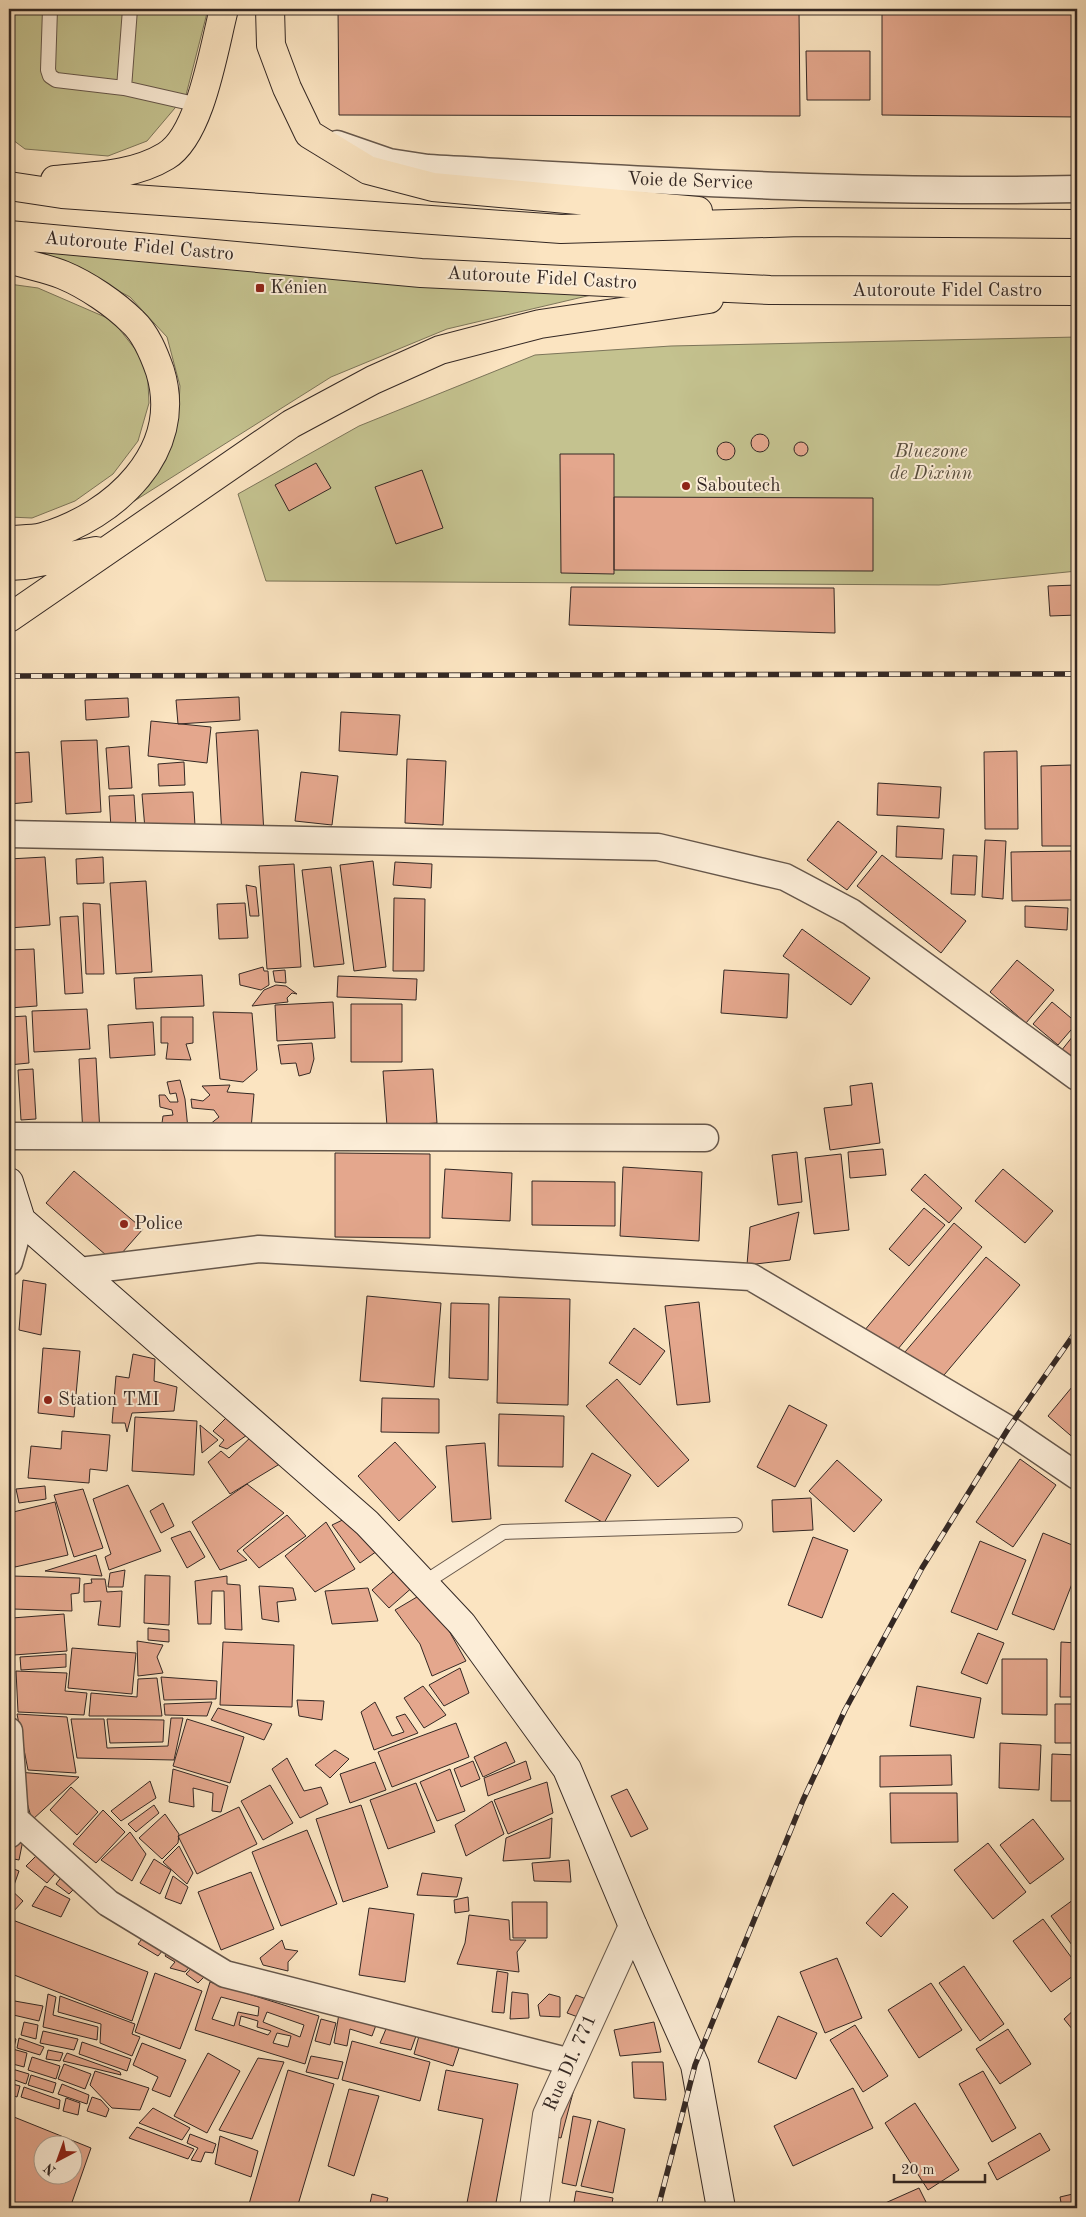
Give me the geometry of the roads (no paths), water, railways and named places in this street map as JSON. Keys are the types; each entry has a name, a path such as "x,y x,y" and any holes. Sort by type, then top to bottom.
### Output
{"highway":[{"path":"9,185 114,174 148,165 168,155 188,132 199,105 224,9"},
{"path":"270,9 271,45 287,88 309,134 368,170 433,187 641,205 801,222"},
{"path":"9,185 62,194 561,229 801,222 1077,224"},
{"name":"Autoroute Fidel Castro","path":"9,235 421,273 770,290 1077,291"},
{"path":"9,260 64,275 99,296 134,322 154,352 164,386 166,418 154,450 137,480 114,500 85,521 41,538 9,540"},
{"path":"9,618 107,548 291,424 373,380 440,350 540,324 770,290"},
{"path":"9,566 24,565 107,548"}],"main road":[{"path":"9,1182 15,1222 80,1271 368,1522 462,1624 567,1769 632,1926 695,2065 721,2208"},
{"name":"Rue DI. 771","path":"534,2208 547,2115 632,1926"}],"street":[{"name":"Voie de Service","path":"309,134 389,162 428,168 678,182 1005,191 1077,190"},
{"path":"9,834 658,847 785,877 851,912 1077,1077"},
{"path":"9,1136 705,1138"},
{"path":"9,1262 15,1222"},
{"path":"80,1271 260,1249 751,1277 1008,1429 1077,1476"},
{"path":"9,1731 12,1828 108,1903 225,1974 571,2062"}],"lane":[{"path":"50,9 48,70 50,76 56,80 124,88 199,105"},
{"path":"124,88 130,9"},
{"path":"424,1583 503,1532 735,1525"}],"railway":[{"path":"9,676 1077,674"},
{"path":"658,2208 695,2065 803,1800 845,1710 922,1568 1008,1429 1077,1330"}],"place":[{"name":"Kénien","path":"260,288"},
{"name":"Saboutech","path":"686,486"},
{"name":"Police","path":"124,1224"},
{"name":"Station TMI","path":"48,1400"}],"park label":[{"name":"Bluezone de Dixinn","path":"931,463"}]}
